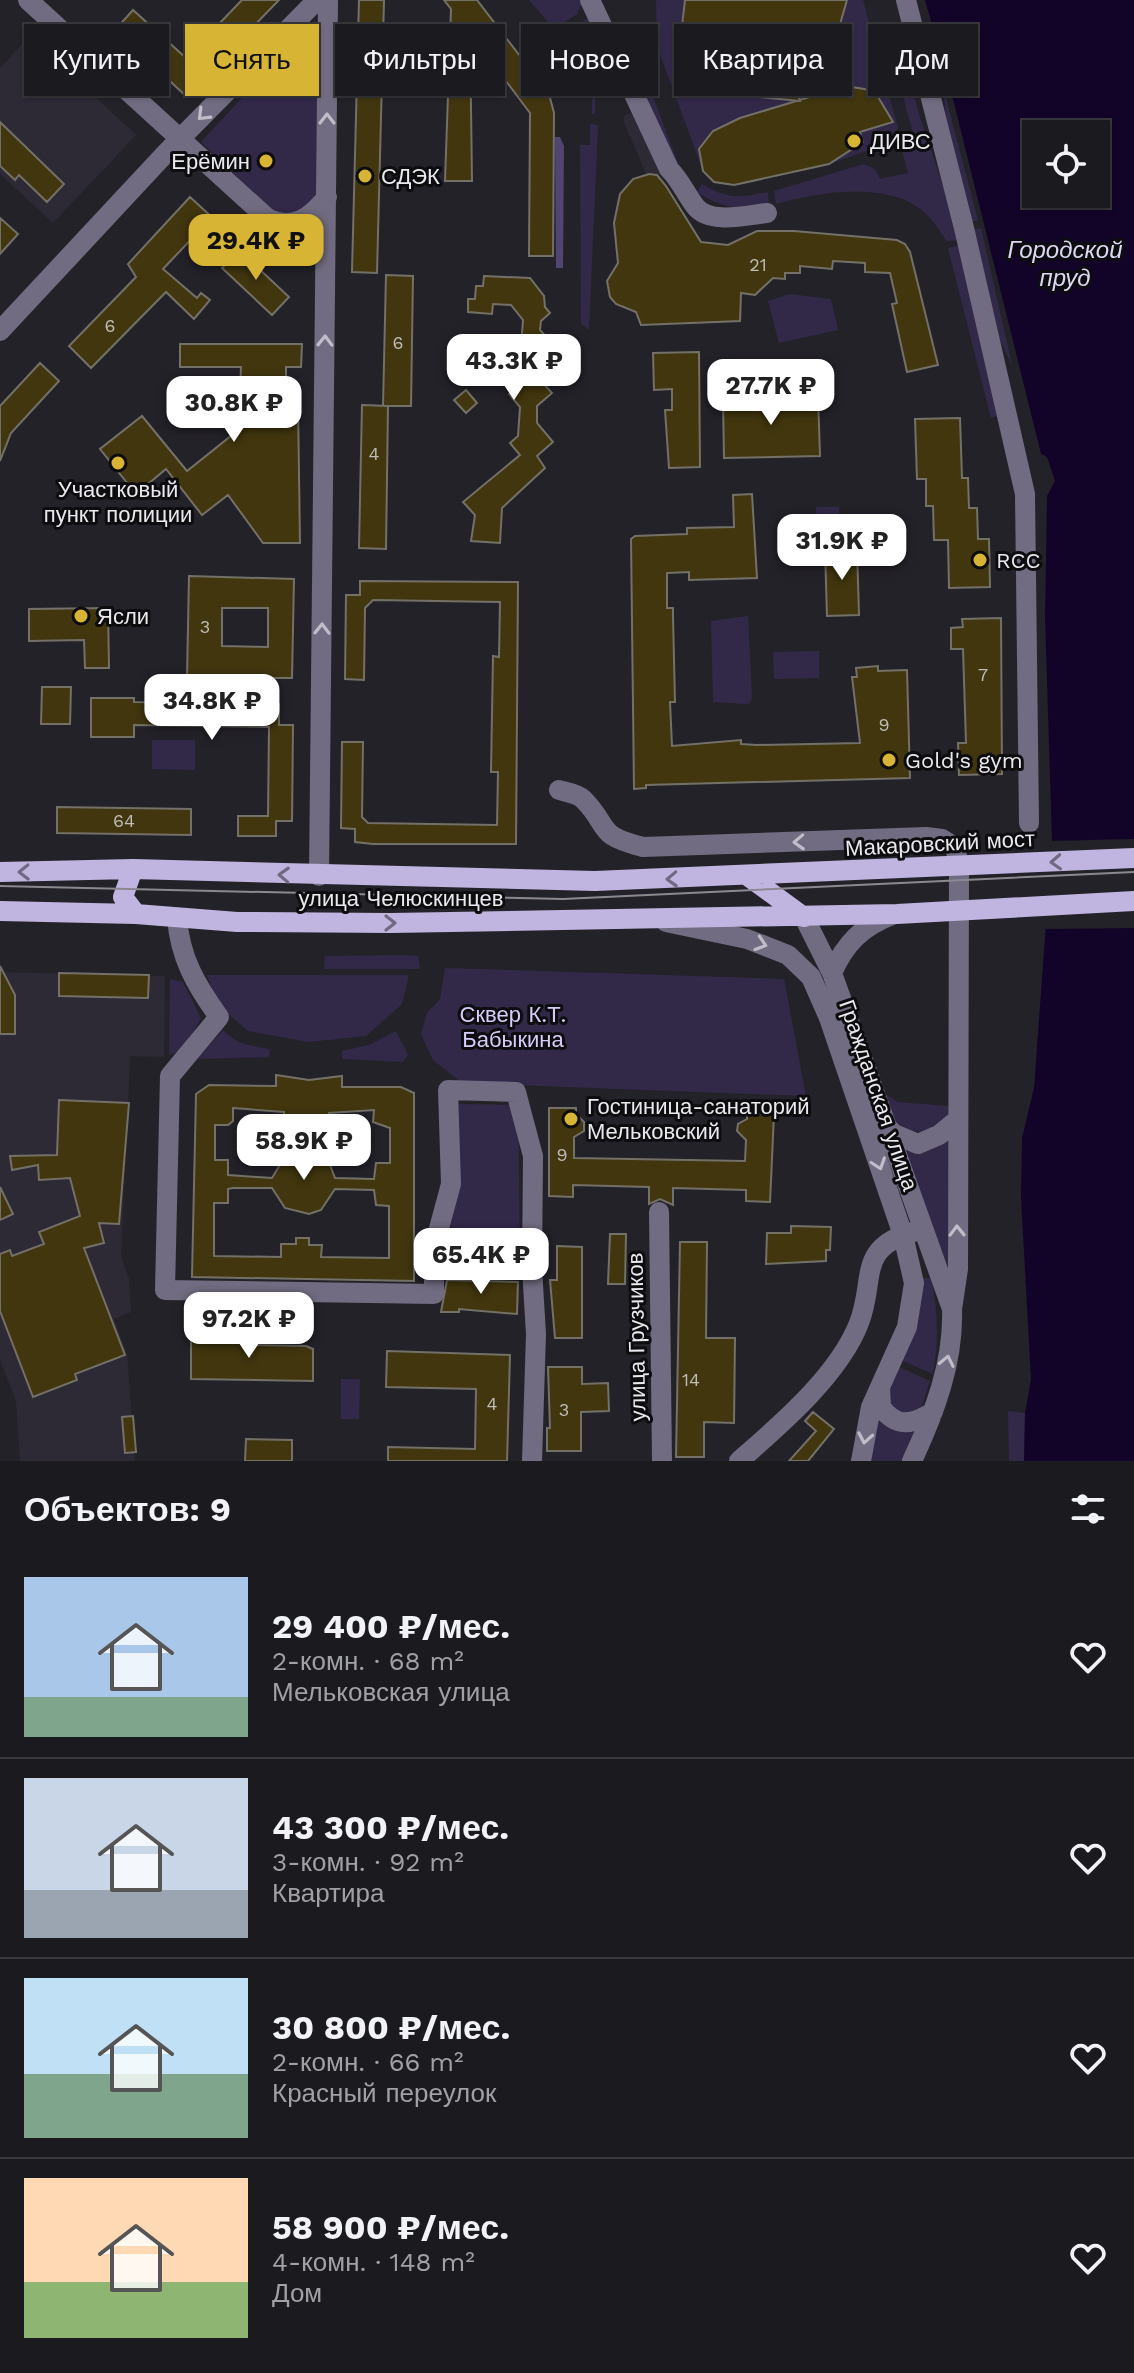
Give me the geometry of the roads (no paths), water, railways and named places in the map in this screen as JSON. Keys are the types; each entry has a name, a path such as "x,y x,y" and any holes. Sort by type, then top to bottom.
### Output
{"main road":[{"name":"Макаровский мост","path":"749,877 1134,858"},
{"name":"улица Челюскинцев","path":"0,872 133,869 561,882 749,877"},
{"path":"133,869 123,897 136,914"},
{"name":"Гражданская улица","path":"749,877 804,917"},
{"path":"804,917 1134,901"},
{"name":"улица Челюскинцев","path":"0,911 391,923 804,917"}],"street":[{"path":"28,0 275,222 298,223 310,216 327,197"},
{"path":"0,331 180,139 317,0"},
{"path":"319,876 328,0"},
{"path":"590,0 663,157 693,204 700,211 719,217 767,213"},
{"path":"906,0 1025,494 1029,823"},
{"path":"559,790 582,797 602,829 616,839 643,847 877,839 942,839 955,847 959,865 958,1269 952,1309"},
{"path":"832,973 849,942 871,923 894,914"},
{"name":"Гражданская улица","path":"804,917 832,973 952,1309 949,1356 933,1412 912,1461"},
{"path":"177,918 179,946 188,968 219,1017 170,1076 165,1290 434,1294 434,1247 451,1184 448,1090 516,1092 533,1156 532,1268 536,1334 532,1461"},
{"name":"Гражданская улица","path":"658,920 777,949 811,977 834,1032 903,1235 914,1283 907,1327 871,1407 861,1461"},
{"path":"884,1123 894,1134 918,1144 939,1135 956,1121"},
{"name":"улица Грузчиков","path":"659,1212 662,1461"},
{"path":"739,1461 815,1388 839,1356 859,1323 871,1264 877,1250 903,1235 925,1229"},
{"path":"880,1388 881,1407 896,1422 908,1423 933,1412"}],"water":[{"name":"Городской пруд","path":"925,0 1134,0 1134,1461 1024,1461 1025,1413 1031,1379 1021,1198 1022,1138 1034,1088 1052,841 1045,618 1047,496 1055,481 1047,457 1041,454 952,96 978,96 978,24 932,24"}],"tram line":[{"path":"0,886 563,899 1134,872"}],"place":[{"name":"ДИВС","path":"854,141"},
{"name":"Ерёмин","path":"266,161"},
{"name":"СДЭК","path":"365,176"},
{"name":"Участковый пункт полиции","path":"118,463"},
{"name":"RCC","path":"980,560"},
{"name":"Ясли","path":"81,616"},
{"name":"Gold's gym","path":"889,760"},
{"name":"Гостиница-санаторий Мельковский","path":"571,1119"}],"park label":[{"name":"Сквер К.Т. Бабыкина","path":"513,1026"}]}
